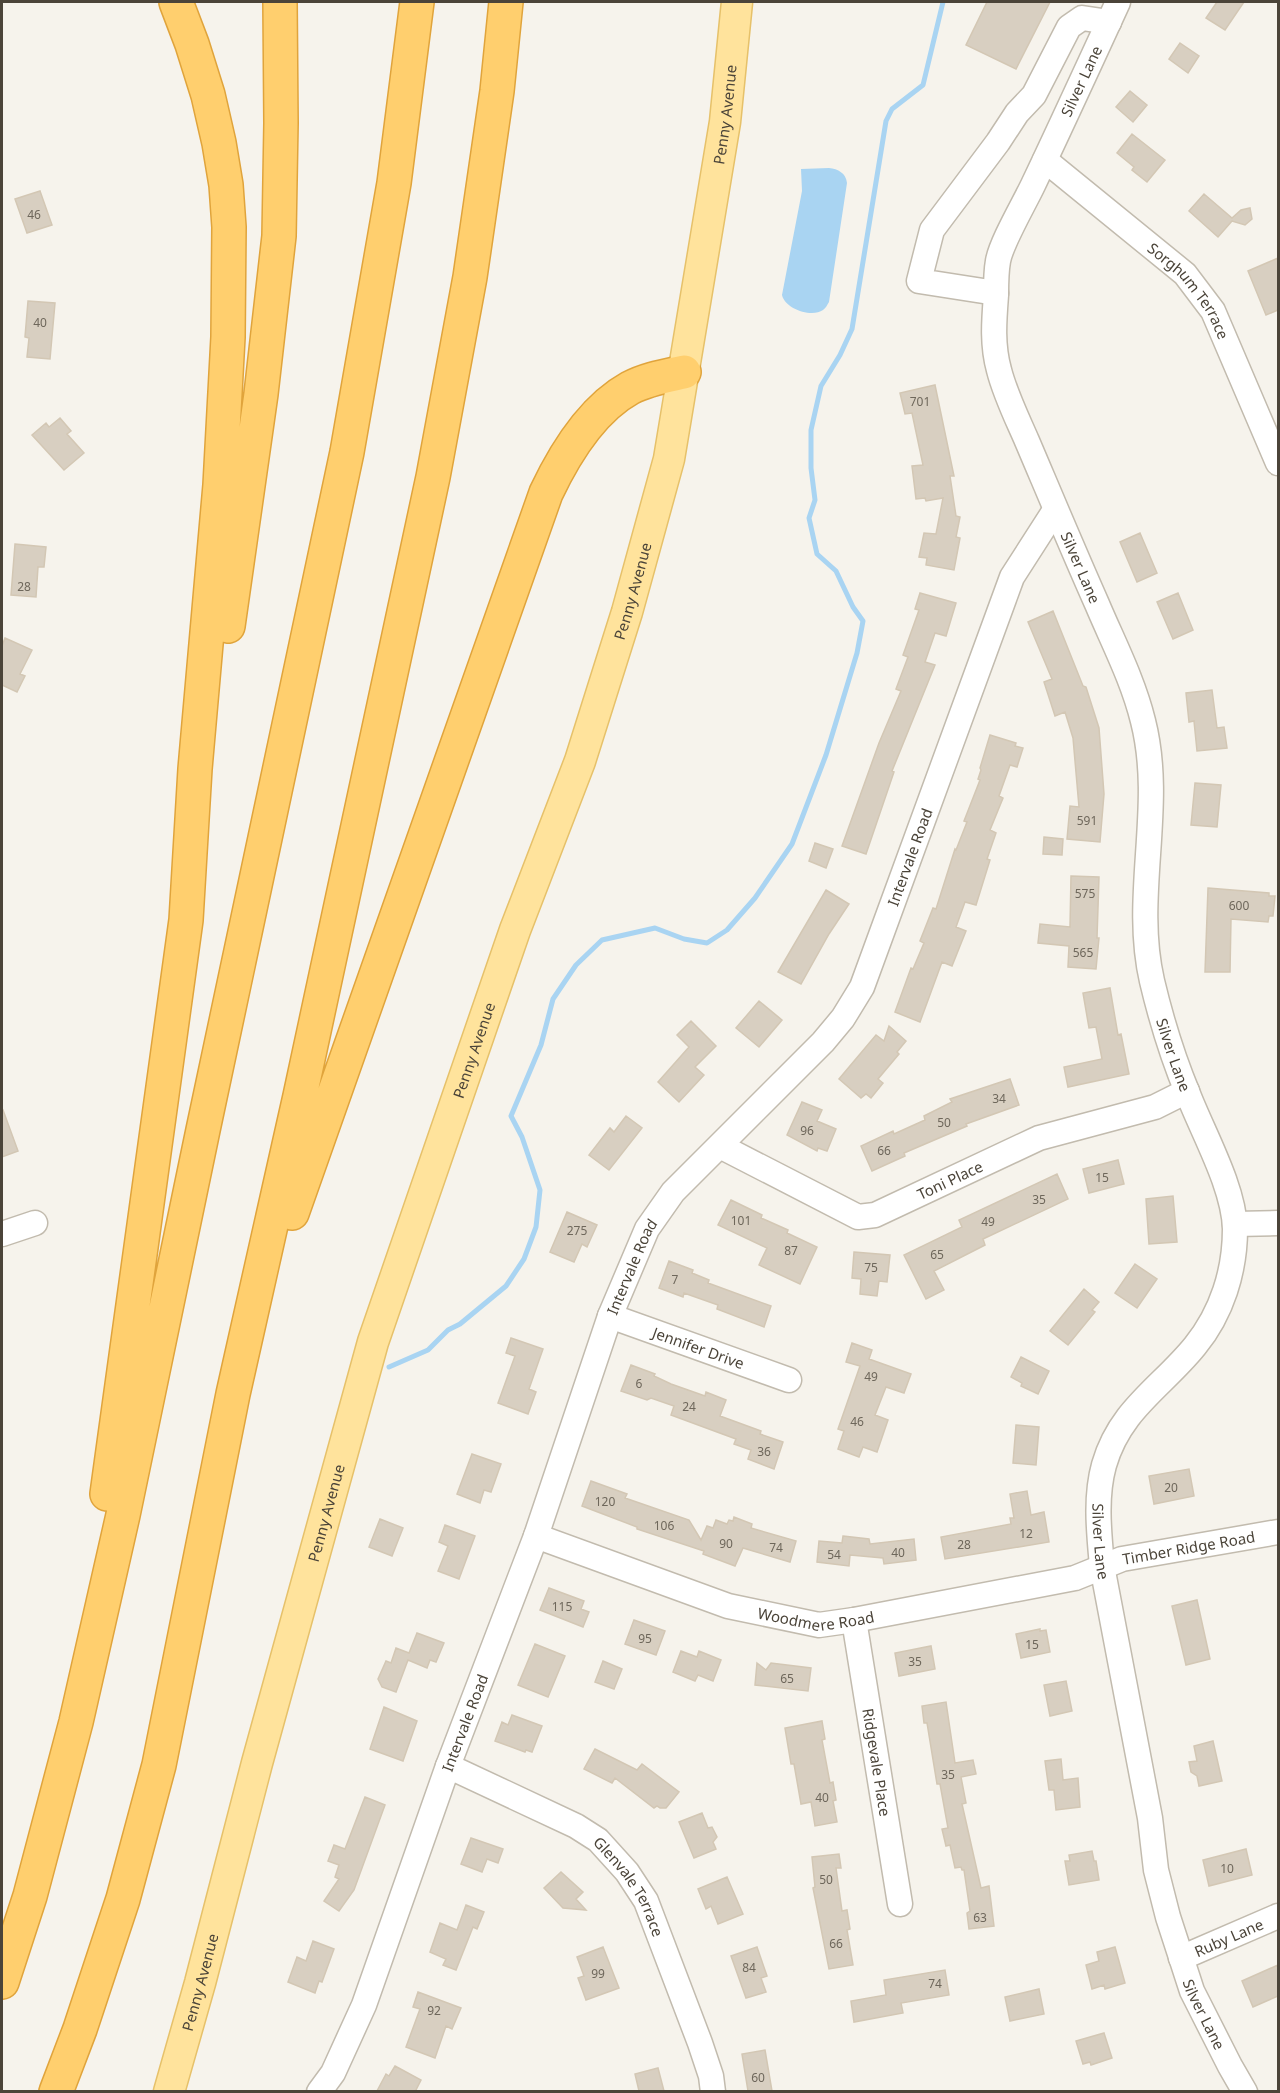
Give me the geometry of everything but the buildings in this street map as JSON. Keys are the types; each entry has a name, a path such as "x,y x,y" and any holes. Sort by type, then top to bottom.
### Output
{"highway":[{"path":"176,2 208,94 226,185 229,227 228,337 220,485 195,769 186,920"},
{"path":"76,1722 261,394 279,236 280,2"},
{"path":"2,1982 30,1896 76,1722 123,1515 202,1130 347,452 392,195 417,2"},
{"path":"61,2078 123,1899 159,1765 233,1394 300,1096 433,477 470,277 497,91 506,2"},
{"path":"233,1394 266,1317 289,1220 540,505 566,457 582,434 609,404 640,383 684,372"}],"main road":[{"name":"Penny Avenue","path":"169,2091 201,1983 257,1763 373,1342 515,930 583,750 627,612 669,459 725,122 737,2"}],"street":[{"name":"Silver Lane","path":"1114,12 998,258 993,337 999,374 1055,510 1127,672 1144,722 1149,746 1153,809 1147,879 1146,940 1152,979 1186,1091 1226,1188 1235,1224 1234,1254 1216,1315 1195,1347 1147,1394 1125,1420 1104,1465 1099,1492 1099,1531 1102,1566 1150,1818 1156,1870 1168,1917 1192,1991 1245,2091"},
{"path":"996,293 919,281 932,230 1017,113 1034,95 1069,27 1082,18 1114,12"},
{"name":"Sorghum Terrace","path":"1045,160 1185,274 1213,311 1278,463"},
{"name":"Intervale Road","path":"319,2091 333,2073 364,2005 448,1766 536,1536 610,1316 647,1229 673,1192 823,1042 843,1018 862,987 1012,577 1055,510"},
{"name":"Toni Place","path":"720,1146 858,1216 875,1215 1039,1138 1155,1107 1186,1091"},
{"path":"2,1234 35,1223"},
{"path":"1235,1224 1278,1223"},
{"name":"Jennifer Drive","path":"610,1316 789,1380"},
{"name":"Timber Ridge Road","path":"1102,1566 1122,1559 1278,1532"},
{"name":"Woodmere Road","path":"536,1536 728,1606 819,1625 1075,1578 1102,1566"},
{"name":"Ridgevale Place","path":"854,1620 900,1904"},
{"name":"Glenvale Terrace","path":"448,1766 576,1826 598,1840 627,1872 646,1901 700,2043 711,2076 713,2091"},
{"name":"Ruby Lane","path":"1181,1958 1278,1916"}],"water":[{"path":"829,168 841,172 847,183 829,302 824,309 812,313 793,308 782,295 802,191 801,169"}],"waterway":[{"path":"389,1367 428,1350 448,1330 460,1324 506,1286 524,1259 536,1227 540,1190 522,1137 511,1116 541,1045 553,999 576,965 602,940 655,928 684,939 707,943 727,930 755,898 792,844 826,755 857,653 863,621 853,607 836,571 817,554 809,518 815,500 811,468 811,430 821,386 840,355 852,329 886,121 892,109 923,85 943,2"}]}
